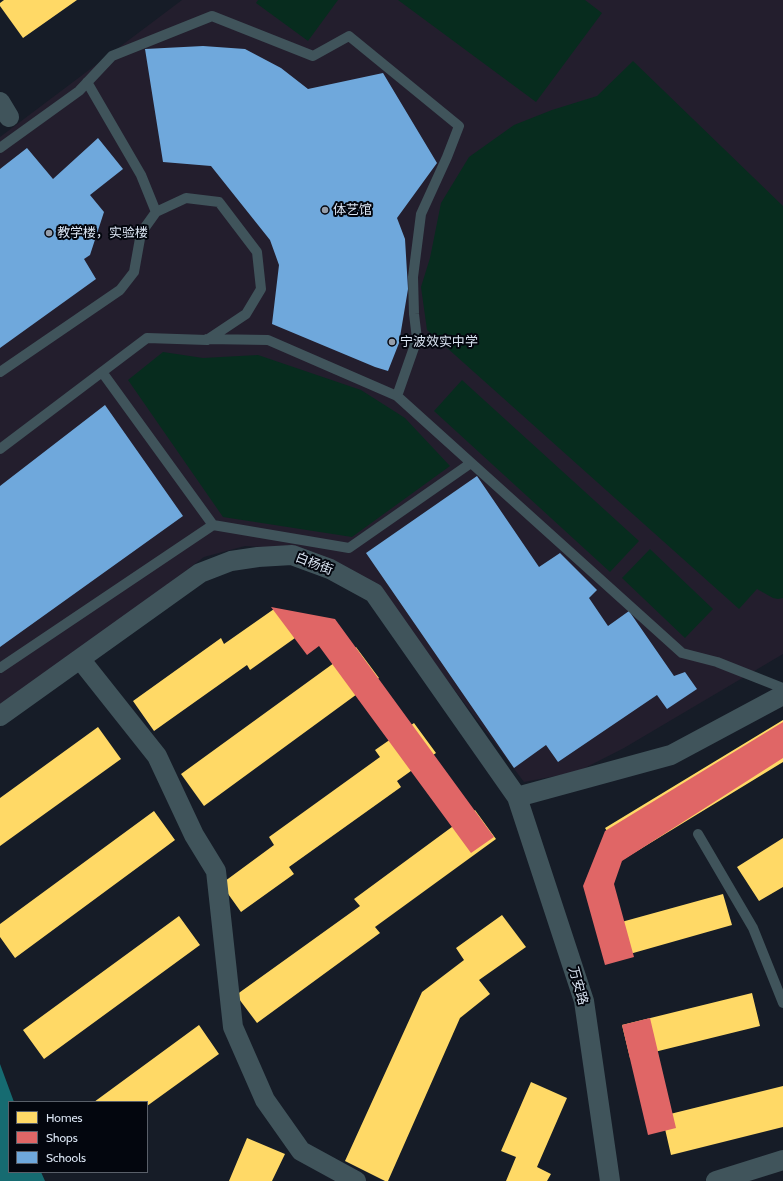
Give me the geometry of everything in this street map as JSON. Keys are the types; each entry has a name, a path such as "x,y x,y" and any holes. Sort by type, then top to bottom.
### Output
{"street":[{"name":"白杨街","path":"0,716 200,573 231,562 258,557 292,555 330,569 374,593 517,797"},
{"path":"80,659 157,756 194,835 216,871 233,1027 265,1100 300,1151 356,1181"},
{"path":"517,797 671,755 783,695"},
{"name":"万安路","path":"517,797 584,1001 610,1181"},
{"path":"716,1181 783,1160"}],"lane":[{"path":"0,148 79,91 112,56 212,16 313,56 349,36 459,126 422,214 413,277 414,314 417,339 396,396"},
{"path":"87,82 141,175 156,212"},
{"path":"0,372 120,290 134,272 141,233 156,212 186,198 218,202 258,252 261,289 246,314 207,339"},
{"path":"0,449 147,338 268,340 396,396 682,653 717,662 783,688"},
{"path":"102,372 213,526"},
{"path":"0,668 213,526 350,548 471,463"},
{"path":"698,834 753,928 783,1003"}],"shaded area":[{"name":"宁波效实中学","path":"182,0 783,0 783,654 624,748 577,772 524,782 376,586 295,549 245,546 204,557 77,653 0,706 0,137"}],"green space":[{"path":"258,0 338,0 308,41 256,3"},
{"path":"398,0 585,0 602,13 536,102"},
{"path":"633,61 783,206 783,598 773,598 757,589 739,609 427,330 421,287 430,258 441,203 469,157 514,125 552,110 597,96"},
{"path":"163,352 203,358 258,355 361,390 405,418 450,466 352,537 223,517 128,380"},
{"path":"462,380 639,541 610,572 434,411"},
{"path":"650,549 713,609 685,638 622,578"}],"water":[{"path":"0,1064 14,1101 8,1101 8,1173 41,1173 45,1181 0,1181"}],"building: Homes":[{"path":"4,0 77,0 23,38 0,6 0,3"},
{"path":"274,609 295,638 250,670 247,665 154,731 133,701 221,638 224,644"},
{"path":"356,647 379,678 204,806 181,774"},
{"path":"783,720 783,762 624,859 605,828"},
{"path":"414,723 436,753 397,781 401,787 289,867 294,874 241,912 221,884 274,845 269,837 380,757 375,750"},
{"path":"98,727 121,759 0,846 0,798"},
{"path":"475,810 496,839 375,927 380,933 257,1023 236,995 360,906 354,899"},
{"path":"154,811 175,840 15,958 0,937 0,924"},
{"path":"783,838 783,887 759,901 737,867"},
{"path":"723,894 732,925 605,961 596,929"},
{"path":"502,915 526,947 479,980 490,994 460,1018 388,1181 385,1181 345,1161 422,992 464,960 456,948"},
{"path":"179,916 200,945 44,1059 23,1030"},
{"path":"752,993 760,1026 630,1058 622,1025"},
{"path":"199,1025 219,1054 148,1105 148,1101 95,1101"},
{"path":"531,1082 567,1098 537,1167 551,1174 547,1181 506,1181 516,1157 501,1151"},
{"path":"783,1086 783,1127 671,1155 662,1116"},
{"path":"247,1138 285,1154 272,1181 229,1181"}],"building: Shops":[{"path":"271,607 335,619 494,837 471,853 319,646 307,655"},
{"path":"783,722 783,758 622,861 614,884 634,957 605,965 583,886 605,831"},
{"path":"650,1018 676,1128 648,1135 622,1025"}],"building: Schools":[{"name":"体艺馆","path":"203,46 245,49 281,68 308,89 383,73 437,163 397,218 405,239 408,289 399,343 388,371 272,324 279,265 270,240 211,166 163,162 145,49"},
{"name":"教学楼，实验楼","path":"98,138 123,169 90,195 104,212 90,255 84,259 96,279 0,348 0,169 27,148 53,179"},
{"path":"105,405 183,516 0,647 0,486"},
{"path":"477,476 539,567 560,553 597,590 589,598 608,626 629,611 674,676 685,672 697,689 667,709 657,695 558,762 546,745 514,768 366,553"}],"place":[{"name":"体艺馆","path":"325,210"},
{"name":"教学楼，实验楼","path":"49,233"},
{"name":"宁波效实中学","path":"392,342"}]}
